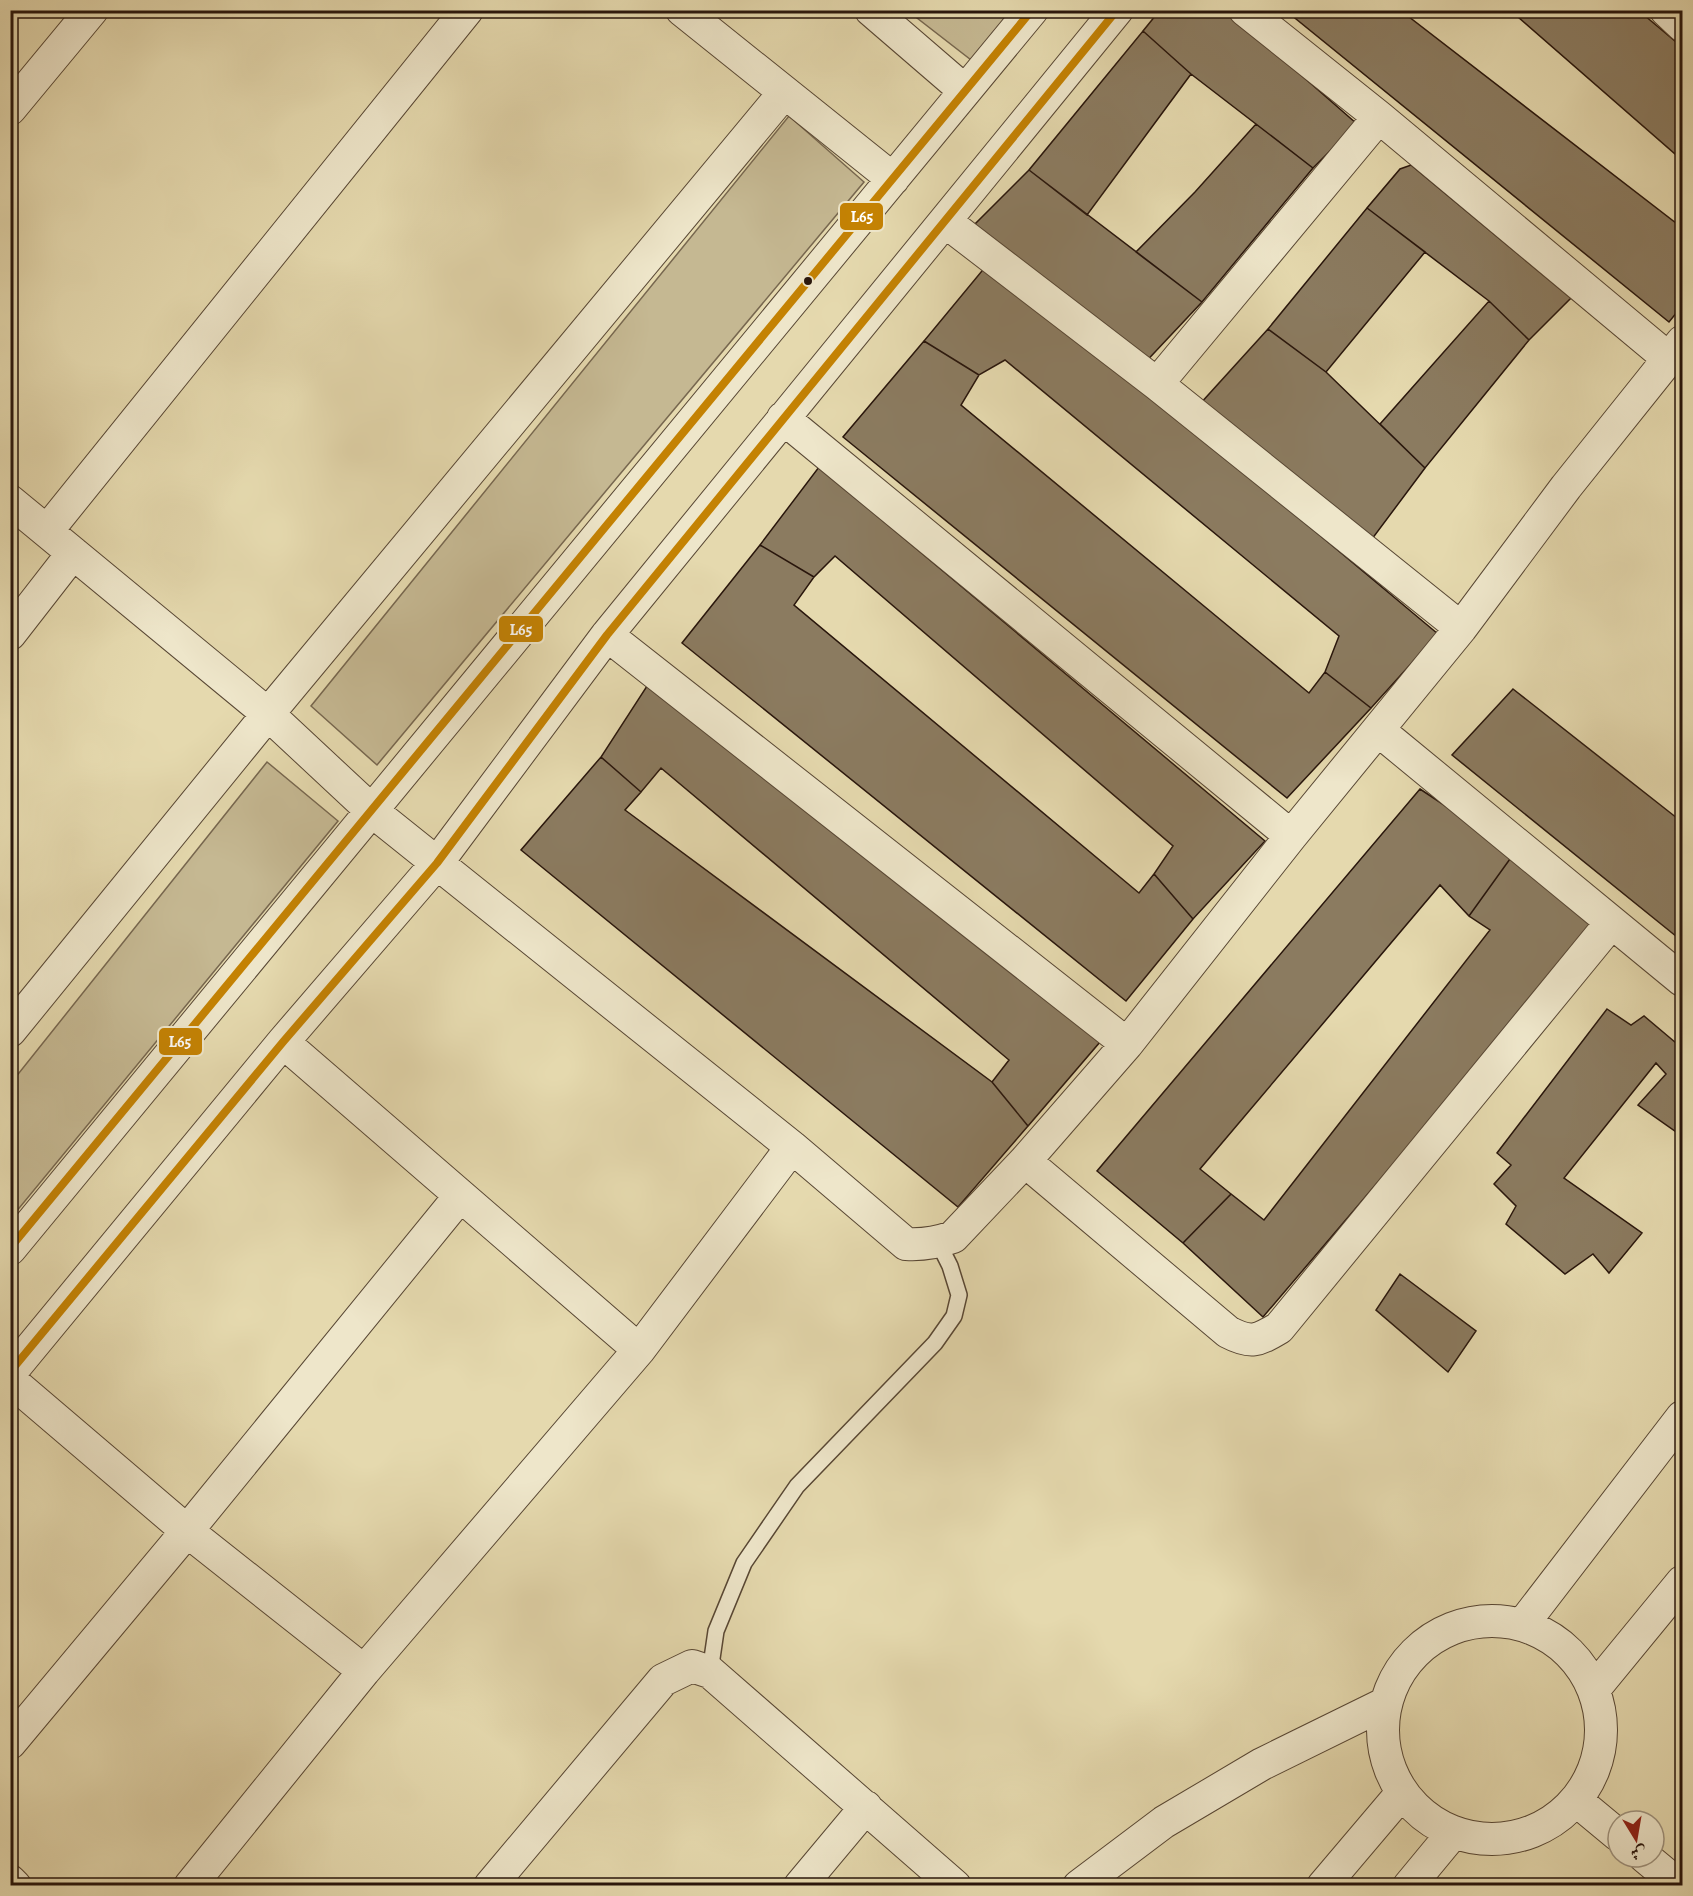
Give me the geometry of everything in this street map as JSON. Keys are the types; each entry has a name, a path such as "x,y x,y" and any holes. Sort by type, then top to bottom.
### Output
{"street":[{"path":"10,109 92,10"},
{"path":"47,531 467,10"},
{"path":"682,10 893,179"},
{"path":"871,10 965,92"},
{"path":"10,1250 1032,10"},
{"path":"10,1373 283,1042 437,862 607,635 1117,10"},
{"path":"10,501 268,714 372,811 792,1148 906,1244 923,1245 953,1237 1025,1161 1127,1044 1291,836 1461,628 1566,487 1676,351 1245,10"},
{"path":"1665,10 1683,25"},
{"path":"10,1031 268,714 784,93"},
{"path":"1157,384 1379,117"},
{"path":"946,222 1157,384 1461,628"},
{"path":"783,418 1291,836"},
{"path":"10,634 73,553"},
{"path":"607,635 1127,1044"},
{"path":"1378,730 1683,980"},
{"path":"1025,1161 1228,1332 1244,1341 1260,1339 1279,1328 1611,923"},
{"path":"283,1042 639,1350"},
{"path":"190,1886 364,1671 639,1350 792,1148"},
{"path":"10,1743 187,1531 460,1196"},
{"path":"10,1380 187,1531 364,1671"},
{"path":"1523,1624 1683,1417"},
{"path":"1595,1688 1683,1582"},
{"path":"1479,1620 1523,1624 1567,1648 1595,1688 1603,1728 1596,1767 1577,1801 1541,1829 1497,1841 1452,1833 1424,1818 1401,1794 1383,1751 1384,1704 1403,1664 1436,1634 1479,1620"},
{"path":"490,1886 663,1680 692,1666 710,1672 955,1886"},
{"path":"1079,1886 1164,1822 1262,1764 1384,1704"},
{"path":"1323,1886 1401,1794"},
{"path":"1577,1801 1606,1825"},
{"path":"800,1886 866,1808"},
{"path":"1409,1886 1452,1833"},
{"path":"1659,1869 1680,1886"},
{"path":"10,1881 15,1886"}],"lane":[{"path":"710,1672 716,1631 744,1563 797,1486 935,1343 954,1316 960,1295 950,1266 938,1242"}],"shaded area":[{"path":"908,11 1030,11 984,70"},
{"path":"789,116 864,182 377,765 311,706"},
{"path":"267,762 338,821 11,1218 11,1083"}],"building":[{"path":"1160,10 1227,10 1357,124 1313,168 1191,74 1143,31"},
{"path":"1285,10 1400,10 1676,223 1682,217 1682,306 1669,322"},
{"path":"1510,10 1638,10 1682,47 1682,160"},
{"path":"1143,31 1191,74 1087,215 1029,170"},
{"path":"1256,124 1313,168 1202,302 1136,252 1195,192"},
{"path":"1411,165 1571,298 1529,340 1489,301 1367,208 1400,169"},
{"path":"1029,170 1202,302 1139,369 967,232"},
{"path":"1367,208 1425,252 1326,372 1268,329"},
{"path":"991,260 1438,634 1371,708 1325,672 1339,636 1005,360 979,375 924,341"},
{"path":"1489,301 1529,340 1425,468 1380,424"},
{"path":"1268,329 1326,372 1425,468 1372,539 1200,404"},
{"path":"924,341 979,375 961,405 1309,693 1325,672 1371,708 1287,798 843,437"},
{"path":"819,467 1265,841 1193,919 1154,874 1173,846 835,556 814,577 760,545"},
{"path":"760,545 814,577 794,605 1139,893 1154,874 1193,919 1126,1001 682,643"},
{"path":"647,686 1100,1042 1028,1126 992,1082 1009,1060 661,768 641,792 601,757"},
{"path":"1513,689 1682,822 1682,941 1452,755"},
{"path":"601,757 641,792 625,810 992,1082 1028,1126 958,1207 521,850"},
{"path":"1420,789 1515,852 1469,916 1440,885 1200,1169 1231,1194 1183,1243 1097,1171"},
{"path":"1515,852 1598,924 1263,1317 1183,1243 1231,1194 1264,1220 1490,930 1469,916"},
{"path":"1607,1009 1631,1025 1644,1016 1682,1048 1682,1136 1638,1105 1666,1074 1656,1063 1564,1178 1642,1233 1609,1273 1593,1254 1565,1274 1506,1224 1516,1206 1494,1184 1511,1165 1497,1153"},
{"path":"1400,1274 1476,1331 1448,1372 1376,1310"}],"transit line":[{"name":"L65","path":"10,1248 1032,10"},
{"name":"L65","path":"10,1372 283,1042 437,863 607,635 1117,10"}]}
